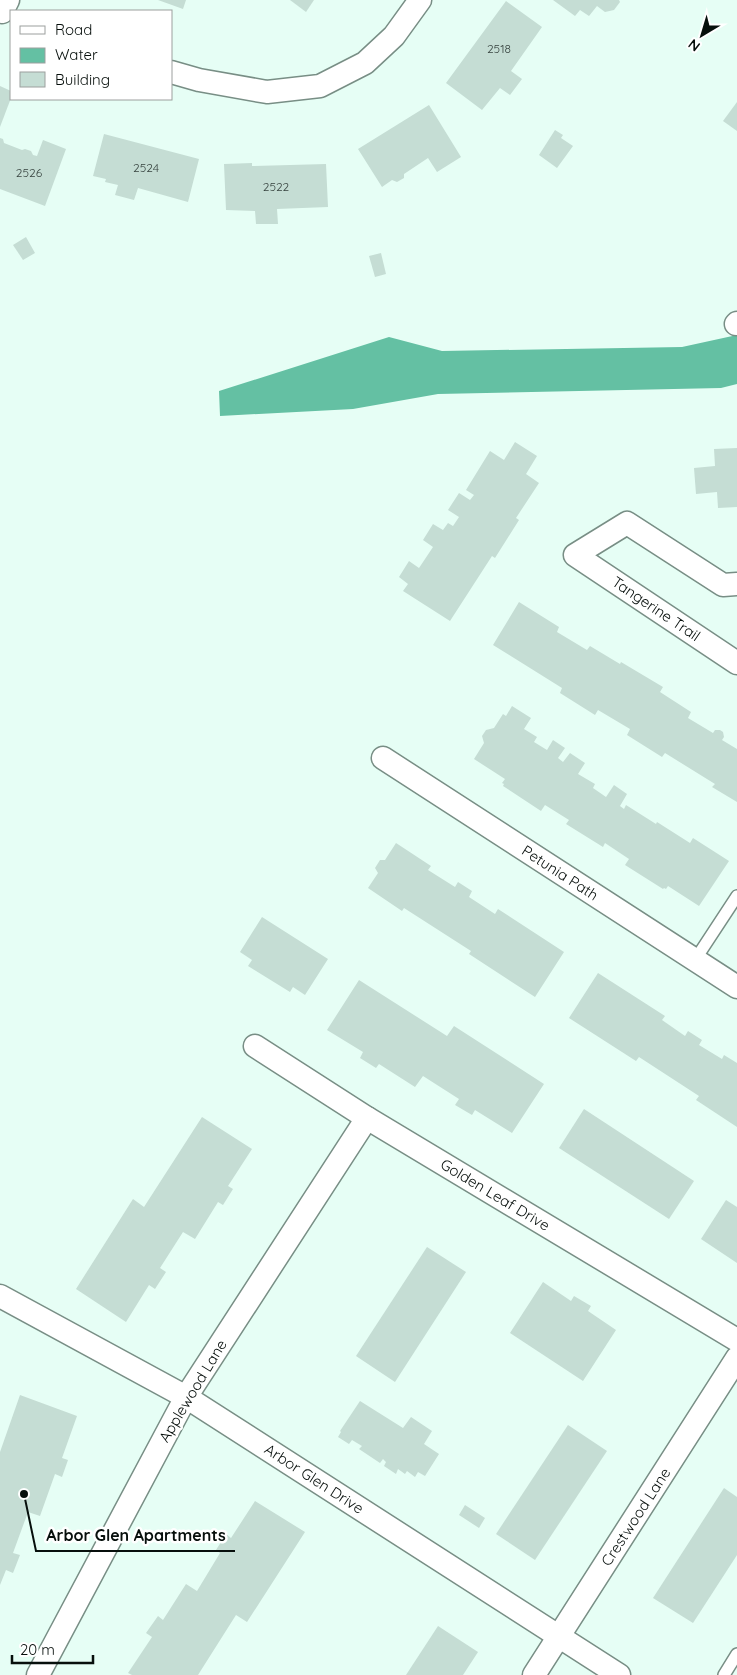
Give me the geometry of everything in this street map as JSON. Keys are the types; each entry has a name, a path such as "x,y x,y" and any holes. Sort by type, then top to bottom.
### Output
{"street":[{"path":"172,72 199,80 267,92 320,86 365,63 394,36 420,0"},
{"name":"Tangerine Trail","path":"737,584 723,585 627,523 574,554 737,663"},
{"name":"Petunia Path","path":"383,758 737,988"},
{"name":"Golden Leaf Drive","path":"255,1046 367,1118 737,1340"},
{"name":"Applewood Lane","path":"38,1675 186,1397 367,1118"},
{"name":"Arbor Glen Drive","path":"0,1296 186,1397 619,1675"},
{"name":"Crestwood Lane","path":"534,1675 737,1358"}],"lane":[{"path":"695,960 737,896"},
{"path":"724,1675 737,1654"}],"water":[{"path":"737,335 737,384 721,388 438,394 353,409 220,416 219,391 389,337 442,351 682,347"}],"building":[{"path":"158,0 186,0 183,9"},
{"path":"290,0 314,0 306,12"},
{"path":"553,0 619,0 620,2 614,10 605,12 597,6 589,16 580,10 575,16"},
{"path":"506,1 542,27 511,71 522,79 510,95 500,88 482,110 446,83"},
{"path":"0,86 10,91 10,100 0,127"},
{"path":"737,102 737,131 723,121"},
{"path":"429,105 461,157 437,172 428,158 404,174 404,178 397,182 392,180 382,187 358,149"},
{"path":"555,130 563,135 561,138 573,146 557,168 539,155"},
{"path":"104,134 199,159 188,202 138,188 134,200 115,195 118,185 105,182 106,179 93,176"},
{"path":"0,138 3,139 4,143 22,150 31,151 33,155 37,156 43,140 66,149 45,206 0,189"},
{"path":"252,163 252,166 326,164 328,207 277,209 278,224 256,224 255,211 226,210 224,164"},
{"path":"26,237 35,253 23,260 13,245"},
{"path":"381,253 386,274 375,277 369,256"},
{"path":"515,442 537,456 526,474 539,483 516,518 519,520 495,558 492,556 450,621 403,591 408,584 399,577 409,561 419,568 433,547 423,540 433,524 443,530 448,523 453,526 459,517 448,510 459,493 470,500 474,495 466,490 490,451 504,460"},
{"path":"737,448 737,507 718,508 717,492 696,494 694,468 715,466 714,449"},
{"path":"519,602 559,627 557,632 587,650 590,646 663,687 660,692 691,712 688,718 713,733 715,730 723,732 724,737 722,740 737,749 737,802 712,787 715,784 665,753 662,757 627,735 630,729 598,710 595,715 560,693 562,688 493,645"},
{"path":"512,706 531,718 524,729 537,737 534,742 547,750 553,740 565,748 558,758 563,762 570,753 585,763 578,774 595,784 593,788 606,797 614,785 627,794 620,806 624,809 626,805 690,843 693,838 729,861 699,906 668,886 666,889 663,889 625,865 629,859 605,843 603,847 566,824 569,820 545,805 541,811 503,786 504,784 502,783 505,779 474,759 484,743 482,736 486,730 494,728 503,714 506,716"},
{"path":"396,843 431,866 428,870 455,887 458,882 472,891 469,897 495,914 498,909 564,952 535,997 469,954 471,951 404,908 402,911 368,888 378,873 375,868 380,860 385,860"},
{"path":"262,917 328,959 305,995 293,987 290,992 248,966 252,960 240,952"},
{"path":"598,973 665,1016 662,1020 685,1036 688,1031 702,1040 699,1045 722,1059 724,1055 737,1063 737,1127 696,1100 699,1096 639,1057 636,1061 569,1018"},
{"path":"359,980 447,1036 454,1026 544,1084 512,1133 475,1110 472,1115 455,1105 459,1099 423,1076 415,1087 379,1064 376,1068 360,1058 363,1052 327,1030"},
{"path":"584,1109 694,1181 669,1219 559,1148"},
{"path":"202,1117 252,1149 228,1186 233,1189 223,1205 218,1202 195,1239 183,1232 160,1268 166,1272 155,1289 149,1285 126,1322 76,1289 133,1199 144,1207"},
{"path":"726,1200 737,1207 737,1263 701,1239"},
{"path":"427,1247 466,1272 395,1382 356,1356"},
{"path":"543,1282 571,1301 574,1296 591,1306 588,1311 616,1330 583,1381 510,1333"},
{"path":"20,1395 77,1416 62,1458 68,1460 62,1477 55,1474 40,1516 28,1512 13,1553 20,1555 13,1573 6,1570 0,1585 0,1452"},
{"path":"360,1401 403,1428 411,1417 432,1431 424,1444 439,1454 425,1476 418,1472 415,1477 407,1471 405,1474 398,1469 396,1474 384,1466 386,1462 383,1459 380,1463 359,1449 362,1446 352,1440 349,1444 338,1437"},
{"path":"568,1425 607,1451 535,1560 496,1534"},
{"path":"724,1488 737,1497 737,1555 693,1623 653,1598"},
{"path":"255,1501 305,1532 247,1622 236,1615 198,1675 132,1675 128,1673 152,1637 146,1633 158,1616 163,1620 186,1584 197,1591 220,1553 216,1550 226,1534 231,1538"},
{"path":"465,1505 485,1518 479,1528 459,1515"},
{"path":"438,1626 478,1652 463,1675 406,1675"}],"place":[{"name":"Arbor Glen Apartments","path":"24,1494"}]}
